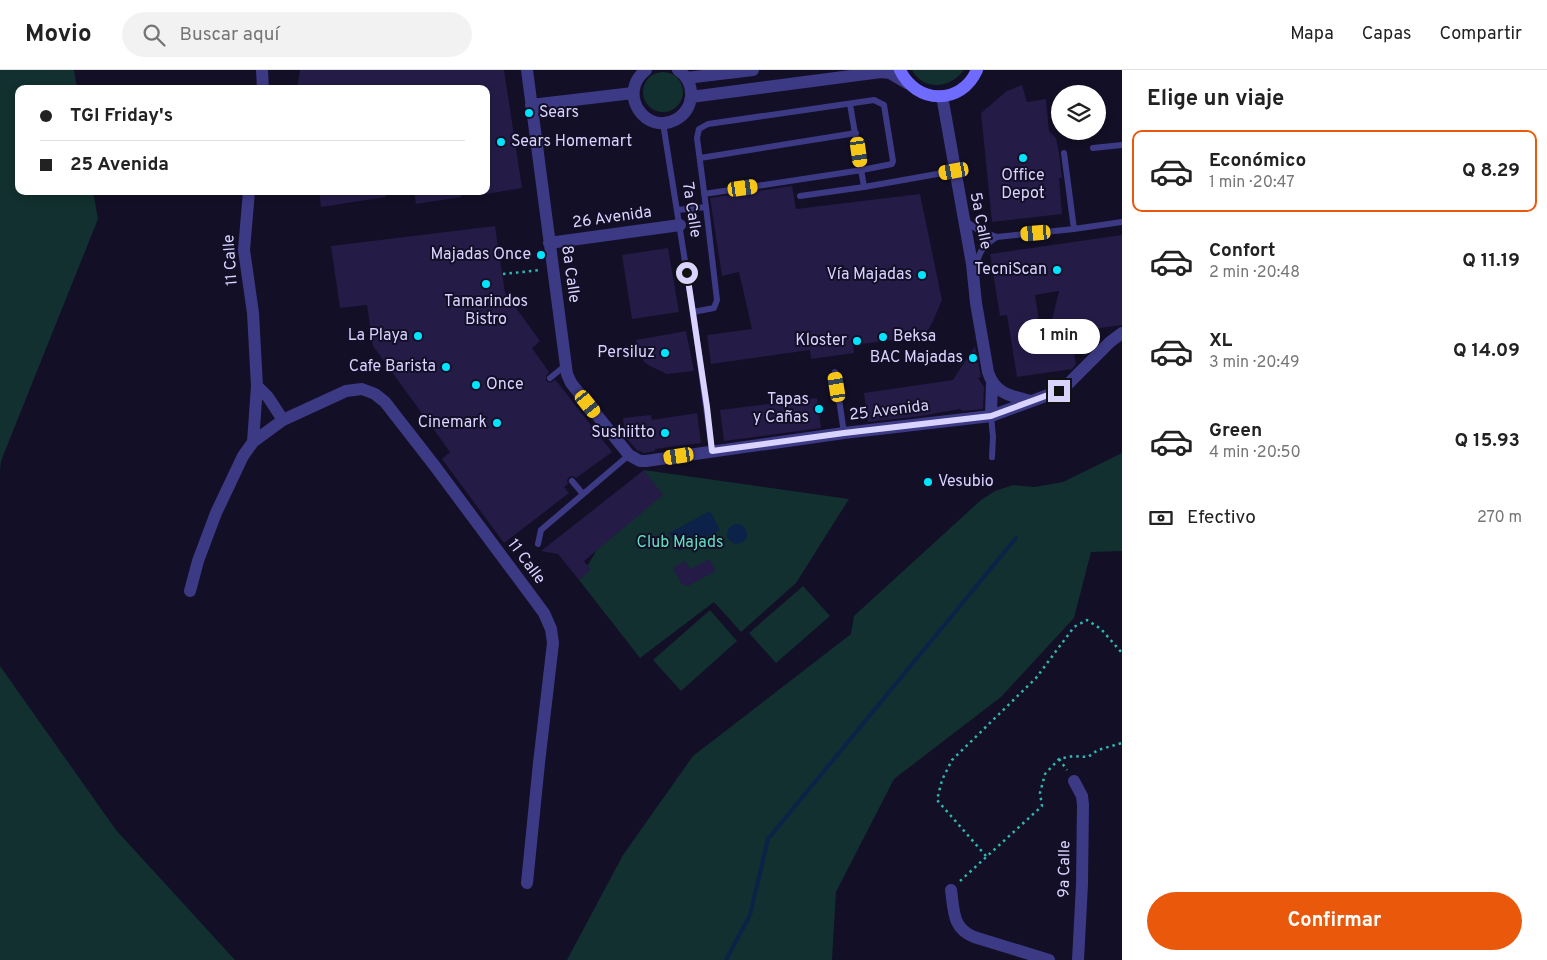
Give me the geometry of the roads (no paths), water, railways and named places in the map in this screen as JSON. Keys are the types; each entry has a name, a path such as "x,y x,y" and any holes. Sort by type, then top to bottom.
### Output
{"street":[{"path":"262,70 263,85"},
{"name":"8a Calle","path":"527,70 566,365 571,383 632,457"},
{"path":"646,70 638,77 633,96 637,108 644,116 653,121 663,123 674,120 684,113 690,103 690,85 682,74"},
{"path":"682,74 753,70"},
{"path":"900,70 907,83"},
{"path":"968,83 976,70"},
{"path":"691,97 881,72 890,73 920,92 928,95 942,96 954,93 985,70"},
{"path":"531,108 633,96"},
{"name":"5a Calle","path":"942,96 988,372 992,382 991,416"},
{"name":"11 Calle","path":"249,195 244,250 253,313 257,386 253,442"},
{"name":"26 Avenida","path":"549,243 680,225"},
{"name":"25 Avenida","path":"632,457 646,461 844,433 991,416 1059,391 1110,342 1122,333"},
{"path":"992,382 998,389 1012,397 1031,401"},
{"path":"257,386 268,397 283,420"},
{"name":"11 Calle","path":"190,591 198,561 216,513 243,456 253,442 283,420 350,390 367,390 380,398 434,465 547,617 551,628 553,649 539,763 528,883"},
{"name":"9a Calle","path":"1074,781 1082,796 1083,805 1082,884 1078,960"},
{"path":"951,890 957,922 964,932 974,937 1049,960"}],"lane":[{"path":"693,312 714,308 717,300 697,138 698,129 708,124 874,100 884,105 892,164 704,194"},
{"path":"850,104 864,186"},
{"name":"7a Calle","path":"663,123 693,312 712,451"},
{"path":"700,158 856,133"},
{"path":"1093,148 1122,145"},
{"path":"1064,153 1074,229"},
{"path":"800,196 954,171"},
{"path":"677,210 706,207"},
{"path":"964,219 978,230 997,236 1074,229 1122,222"},
{"path":"974,280 979,253 984,245 997,236"},
{"path":"550,378 566,365"},
{"path":"835,372 844,433"},
{"path":"991,416 992,457"},
{"path":"538,544 541,530 583,494 632,457"},
{"path":"572,481 583,494"}],"water":[{"path":"710,511 720,530 679,551 669,533"},
{"path":"737,524 744,527 747,534 744,541 737,544 730,541 727,534 730,527"}],"waterway":[{"path":"726,960 750,915 768,839 1016,538"}],"place":[{"name":"Sears","path":"529,113"},
{"name":"Sears Homemart","path":"501,142"},
{"name":"Office Depot","path":"1023,158"},
{"name":"Majadas Once","path":"541,255"},
{"name":"TecniScan","path":"1057,270"},
{"name":"Vía Majadas","path":"922,275"},
{"name":"Tamarindos Bistro","path":"486,284"},
{"name":"La Playa","path":"418,336"},
{"name":"Beksa","path":"883,337"},
{"name":"Kloster","path":"857,341"},
{"name":"Persiluz","path":"665,353"},
{"name":"BAC Majadas","path":"973,358"},
{"name":"Cafe Barista","path":"446,367"},
{"name":"Once","path":"476,385"},
{"name":"Tapas y Cañas","path":"819,409"},
{"name":"Cinemark","path":"497,423"},
{"name":"Sushiitto","path":"665,433"},
{"name":"Vesubio","path":"928,482"}],"park label":[{"name":"Club Majads","path":"680,543"}]}
